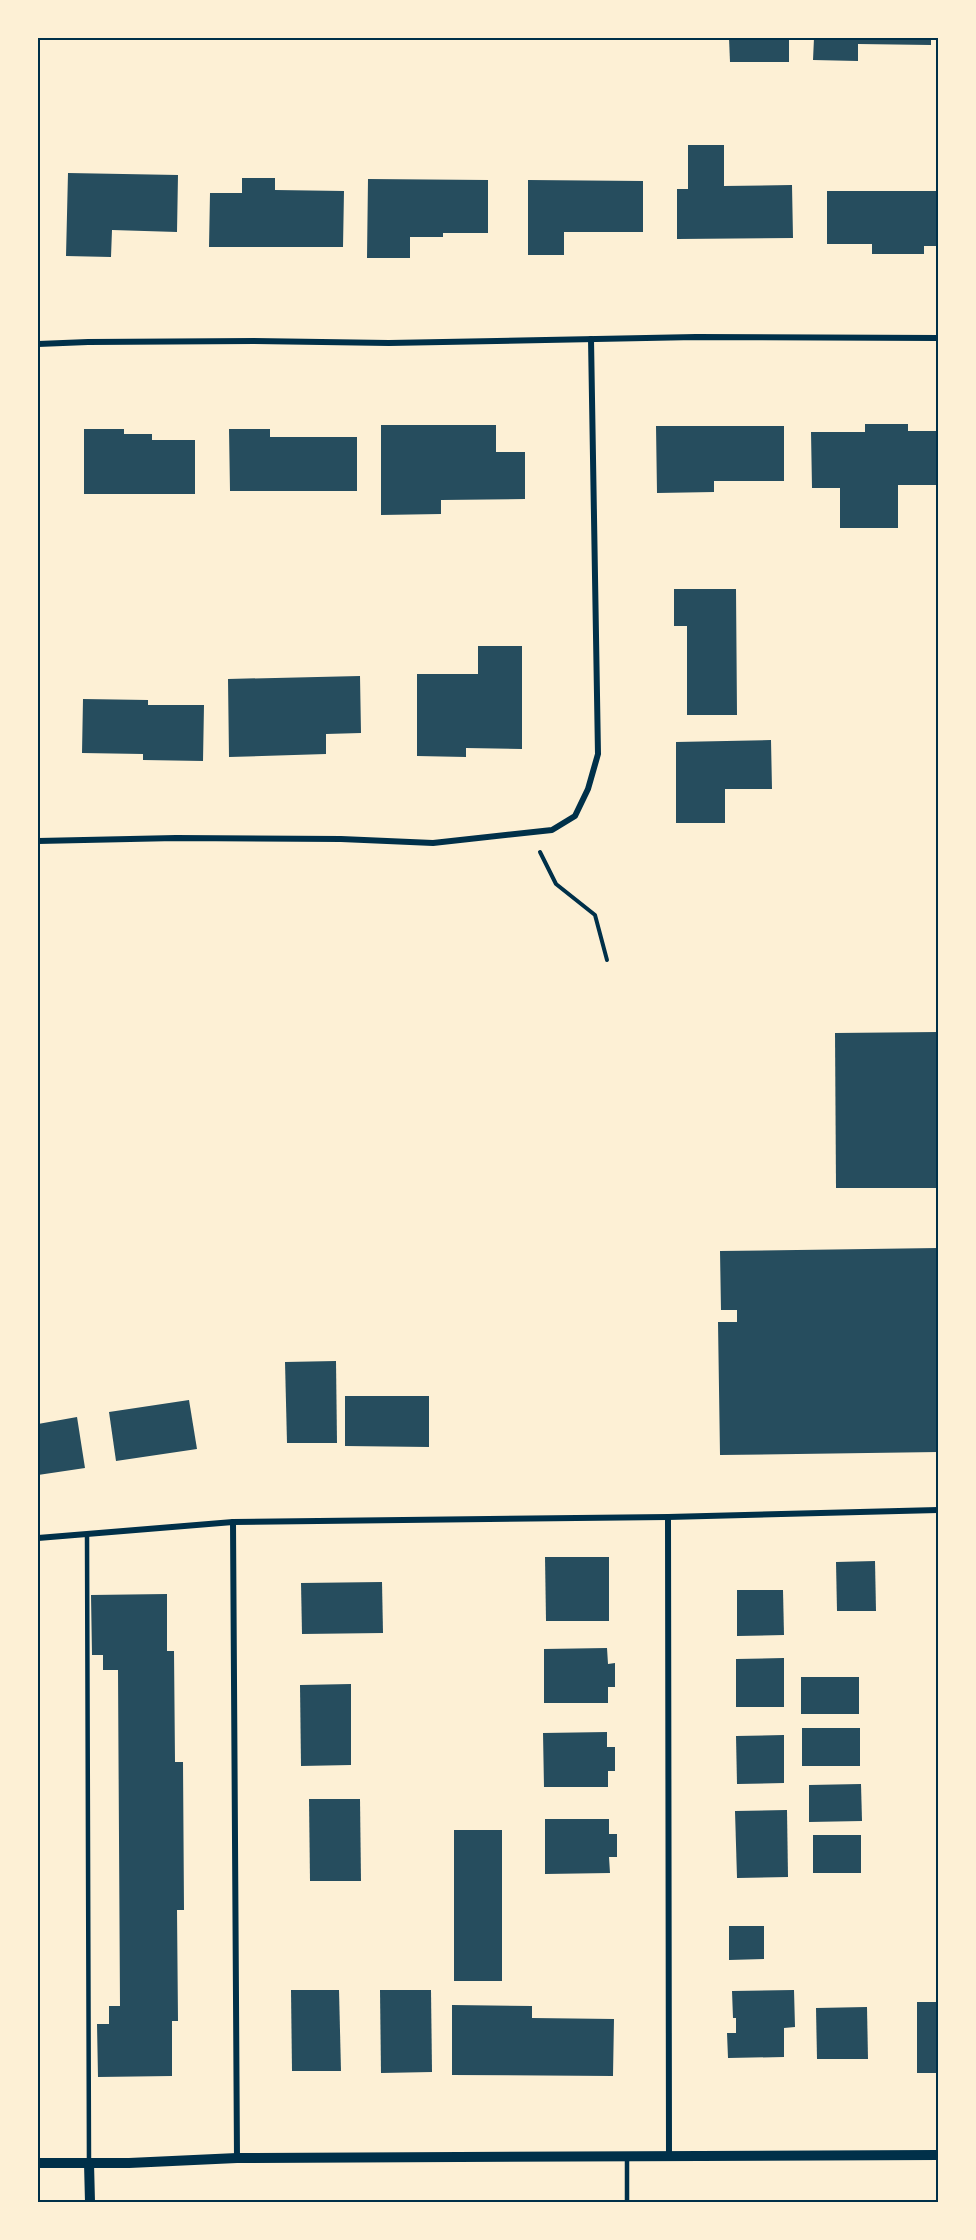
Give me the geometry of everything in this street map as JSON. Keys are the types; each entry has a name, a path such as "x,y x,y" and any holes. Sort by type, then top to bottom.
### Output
{"street":[{"path":"38,344 939,338"},
{"path":"38,841 342,838 433,843 552,830 575,816 588,789 598,754 591,339"},
{"path":"38,1538 233,1522 668,1517 939,1510"},
{"path":"668,1517 669,2155"},
{"path":"233,1522 237,2158"},
{"path":"38,2163 129,2163 237,2158 939,2155"},
{"path":"89,2163 90,2202"}],"lane":[{"path":"87,1534 89,2163"},
{"path":"627,2156 627,2202"}],"path":[{"path":"531,832 556,884 595,915 607,960"}],"building":[{"path":"729,38 789,38 789,62 730,62"},
{"path":"814,38 931,38 931,45 858,44 858,61 813,60"},
{"path":"688,145 724,145 724,186 792,185 793,238 677,239 677,189 688,189"},
{"path":"68,173 178,175 177,232 112,230 111,257 66,256"},
{"path":"242,178 275,178 275,190 344,191 343,247 209,247 210,193 242,193"},
{"path":"368,179 488,180 488,233 443,233 443,237 410,237 410,258 367,258"},
{"path":"528,180 643,181 643,232 564,232 564,255 528,255"},
{"path":"827,191 938,191 938,246 924,246 924,254 872,254 872,244 827,244"},
{"path":"865,424 908,424 908,431 938,431 938,485 898,485 898,528 840,528 840,488 812,488 811,432 865,432"},
{"path":"381,425 496,425 496,452 525,452 525,499 441,500 441,514 381,515"},
{"path":"656,426 784,426 784,481 714,481 714,492 657,493"},
{"path":"84,429 124,429 124,434 152,434 152,440 195,440 195,494 84,494"},
{"path":"229,429 270,429 270,437 357,437 357,491 230,491"},
{"path":"674,589 736,589 737,715 687,715 687,626 674,626"},
{"path":"478,646 522,646 522,749 466,748 466,757 417,756 417,674 478,674"},
{"path":"360,676 361,733 326,734 326,754 229,757 228,679"},
{"path":"83,699 148,700 148,705 204,705 203,761 143,760 143,754 82,753"},
{"path":"771,740 772,789 725,789 725,823 676,823 676,742"},
{"path":"938,1032 938,1188 836,1188 835,1033"},
{"path":"938,1248 938,1452 720,1455 718,1322 737,1322 737,1310 721,1310 720,1251"},
{"path":"336,1361 337,1443 287,1443 285,1362"},
{"path":"345,1396 429,1396 429,1447 345,1446"},
{"path":"189,1400 197,1449 116,1461 109,1412"},
{"path":"77,1417 85,1468 38,1475 38,1424"},
{"path":"545,1557 609,1557 609,1621 546,1621"},
{"path":"875,1561 876,1611 837,1611 836,1562"},
{"path":"382,1582 383,1633 302,1634 301,1583"},
{"path":"737,1590 783,1590 784,1635 737,1636"},
{"path":"167,1594 167,1651 174,1651 175,1762 183,1762 184,1910 177,1910 178,2021 172,2021 172,2076 98,2077 97,2024 109,2024 109,2006 120,2006 118,1670 103,1670 103,1655 92,1655 91,1595"},
{"path":"607,1648 608,1664 615,1663 615,1687 608,1687 608,1703 544,1703 544,1649"},
{"path":"784,1658 784,1707 736,1707 736,1659"},
{"path":"801,1677 859,1677 859,1714 801,1714"},
{"path":"351,1684 351,1765 301,1766 300,1685"},
{"path":"802,1728 860,1728 860,1766 802,1766"},
{"path":"607,1732 607,1747 615,1747 615,1771 608,1771 608,1787 544,1787 543,1733"},
{"path":"784,1735 784,1783 737,1784 736,1736"},
{"path":"861,1784 862,1821 809,1822 809,1785"},
{"path":"309,1799 360,1799 361,1881 310,1881"},
{"path":"787,1810 788,1877 737,1878 735,1811"},
{"path":"545,1819 609,1819 609,1834 617,1834 617,1857 609,1857 610,1873 545,1874"},
{"path":"454,1830 502,1830 502,1981 454,1981"},
{"path":"813,1835 861,1835 861,1873 813,1873"},
{"path":"729,1926 764,1926 764,1959 729,1960"},
{"path":"291,1990 339,1990 341,2071 292,2071"},
{"path":"380,1990 431,1990 432,2072 381,2073"},
{"path":"794,1990 795,2027 784,2028 784,2057 728,2058 727,2033 736,2033 732,1991"},
{"path":"917,2002 938,2002 938,2073 917,2073"},
{"path":"452,2005 532,2006 532,2018 614,2019 613,2076 452,2075"},
{"path":"867,2007 868,2059 817,2059 816,2008"}]}
